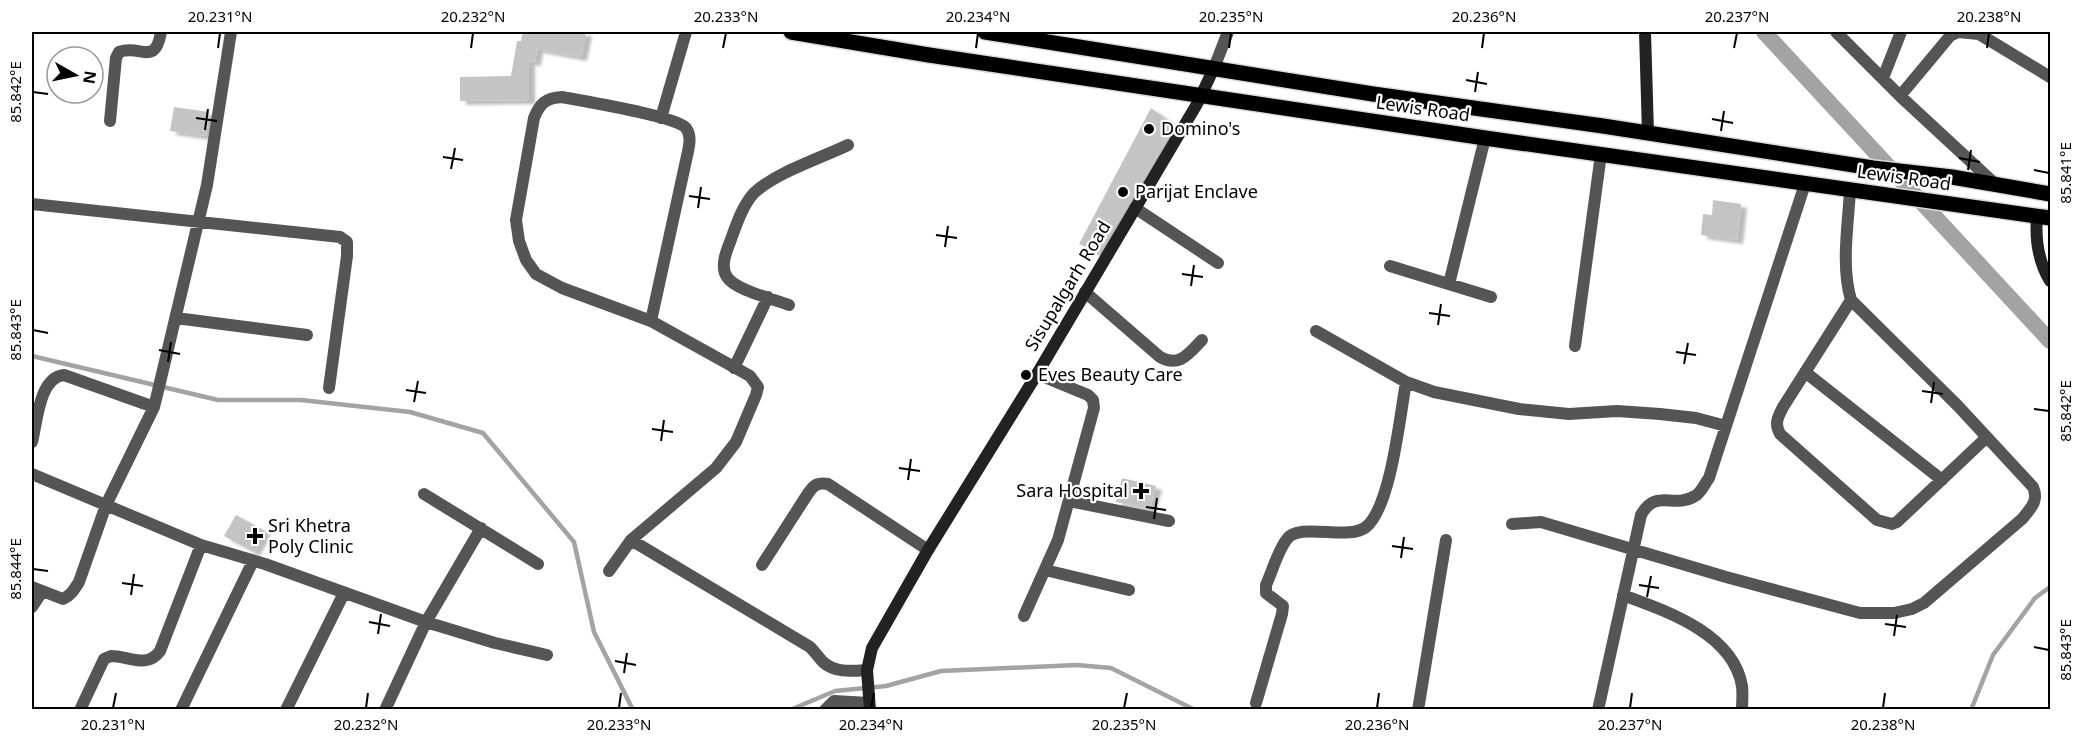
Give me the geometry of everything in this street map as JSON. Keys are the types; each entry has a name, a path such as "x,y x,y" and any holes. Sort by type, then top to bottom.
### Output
{"main road":[{"name":"Lewis Road","path":"791,32 929,55 1485,138 2044,217"},
{"name":"Lewis Road","path":"985,32 1049,37 1214,68 1492,112 1648,133 1873,168 1952,177 2050,194"},
{"path":"1644,161 1648,133"}],"street":[{"path":"110,122 116,58 119,52 126,49 148,53 154,51 158,45 160,32"},
{"path":"32,607 37,589 63,599 74,591 106,506 155,401 207,185 231,32"},
{"path":"661,118 686,32"},
{"path":"1214,68 1228,32"},
{"path":"1645,32 1648,133"},
{"path":"1836,32 1900,96 1995,184"},
{"path":"1883,78 1901,32"},
{"path":"1900,96 1950,36 1958,32 1980,33 2050,77"},
{"name":"Sisupalgarh Road","path":"869,703 867,674 872,648 928,550 1037,374 1202,96 1214,68"},
{"path":"609,571 631,540 716,468 736,442 758,387 750,376 651,321 562,288 536,274 526,260 519,241 516,220 534,118 540,104 549,98 562,97 661,118 680,124 687,129 690,139 651,321"},
{"path":"1449,284 1485,138"},
{"path":"789,304 743,288 727,279 723,270 725,255 744,207 754,193 773,179 848,145"},
{"path":"1575,346 1601,154"},
{"path":"1598,710 1641,515 1652,501 1683,501 1697,496 1709,478 1805,184"},
{"path":"1512,524 1541,522 1860,613 1894,613 1912,609 1924,603 2022,519 2033,506 2036,496 2033,487 1958,406 1851,300 1847,287 1846,269 1850,191"},
{"path":"32,204 340,237 347,242 347,256 329,388"},
{"path":"1135,208 1218,263"},
{"path":"2044,217 2036,236 2043,270 2050,281"},
{"path":"1390,266 1491,297"},
{"path":"1085,292 1167,362 1181,359 1202,340"},
{"path":"734,368 768,297"},
{"path":"1851,300 1776,420 1776,427 1780,434 1877,520 1892,524 1897,522 1987,437"},
{"path":"176,318 307,335"},
{"path":"1316,331 1406,382 1434,392 1519,409 1569,414 1617,411 1660,414 1696,418 1725,426"},
{"path":"1804,372 1942,480"},
{"path":"1024,616 1058,540 1092,416 1093,400 1088,395 1037,374"},
{"path":"32,442 43,392 48,383 57,376 63,375 155,401"},
{"path":"1256,703 1283,606 1266,593 1266,585 1287,538 1296,531 1349,532 1365,529 1378,513 1395,446 1406,382"},
{"path":"32,474 201,545 254,561 426,622 495,643 547,655"},
{"path":"762,565 814,485 821,483 828,484 928,550"},
{"path":"424,494 538,564"},
{"path":"1069,501 1168,521"},
{"path":"385,710 426,622 481,528"},
{"path":"631,540 810,647 830,667 867,674"},
{"path":"1418,710 1446,540"},
{"path":"80,710 104,659 111,656 143,662 155,658 160,651 201,545"},
{"path":"181,710 254,561"},
{"path":"1045,570 1129,590"},
{"path":"286,710 344,593"},
{"path":"1623,595 1686,620 1713,640 1731,658 1737,672 1742,687 1742,710"},
{"path":"825,710 834,701 869,703"}],"building":[{"path":"523,32 586,32 581,57 537,49 535,62 529,61 529,100 460,101 460,77 511,76 517,41 521,41"},
{"path":"174,107 209,112 206,136 170,131"},
{"name":"Parijat Enclave","path":"1151,108 1175,125 1098,254 1079,244"},
{"path":"1713,200 1741,204 1737,240 1701,235 1703,214 1712,215"},
{"path":"1122,478 1156,486 1150,509 1116,502"},
{"path":"236,515 265,531 254,552 224,536"}],"waterway":[{"path":"1764,32 2050,341"},
{"path":"32,356 218,400 301,400 410,412 483,433 574,542 594,632 633,710"},
{"path":"1971,710 1993,655 2035,598 2050,587"},
{"path":"790,710 835,691 886,686 941,671 1077,665 1111,668 1195,710"}],"place":[{"name":"Domino's","path":"1149,129"},
{"name":"Parijat Enclave","path":"1123,192"},
{"name":"Eves Beauty Care","path":"1026,375"},
{"name":"Sara Hospital","path":"1141,491"},
{"name":"Sri Khetra Poly Clinic","path":"255,536"}]}
